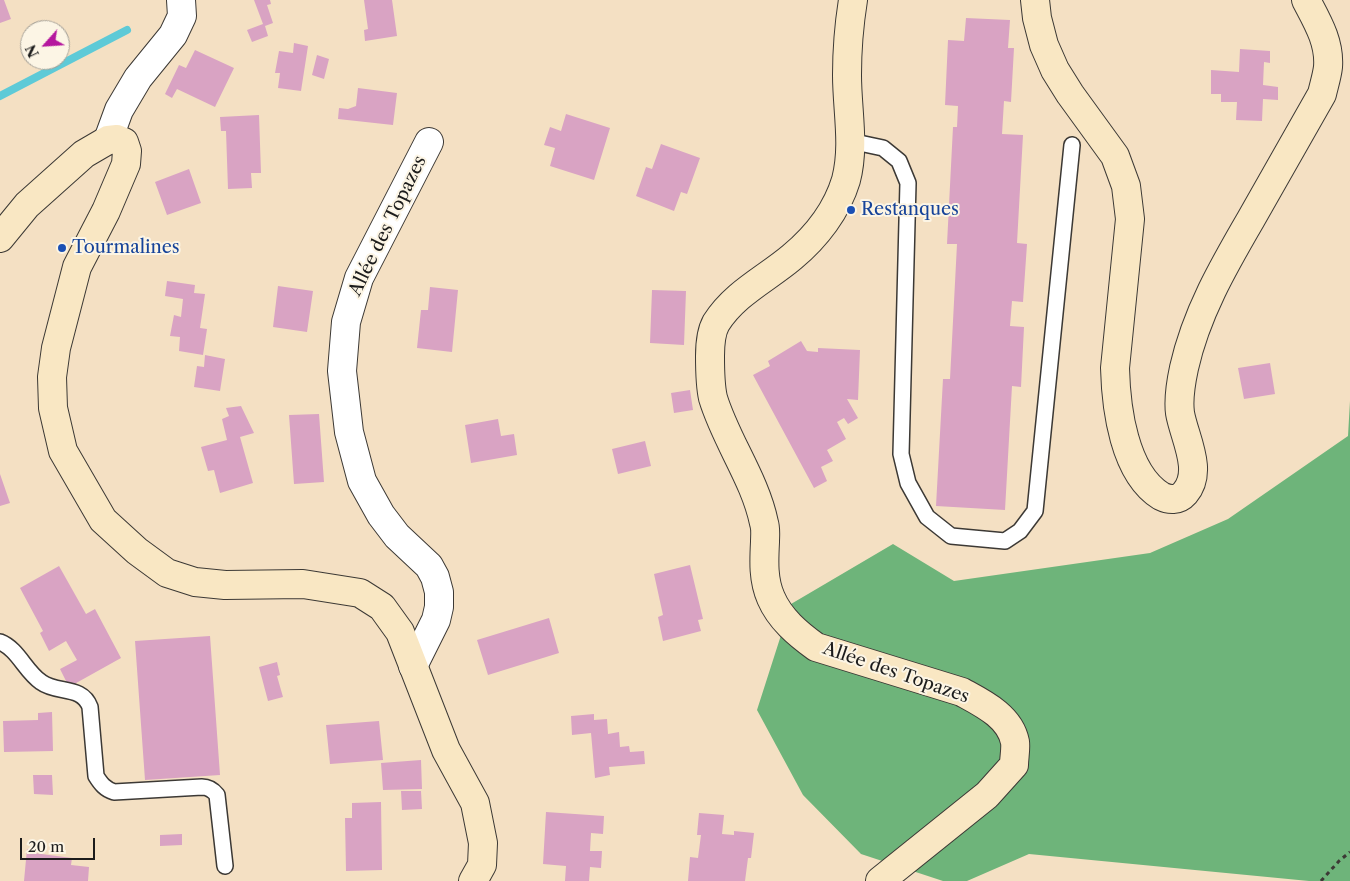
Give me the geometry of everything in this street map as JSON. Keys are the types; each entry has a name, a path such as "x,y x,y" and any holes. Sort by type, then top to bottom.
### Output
{"main road":[{"name":"Allée des Topazes","path":"853,0 847,74 850,154 846,180 837,204 817,232 793,256 747,289 715,325 710,348 710,371 713,397 759,503 765,526 764,574 771,598 784,619 799,635 816,647 962,692 983,703 1000,716 1010,728 1015,742 1014,765 987,795 880,881"},
{"path":"1035,0 1037,18 1044,45 1055,70 1115,156 1126,186 1130,219 1115,368 1116,392 1128,448 1136,470 1157,493 1167,499 1177,499 1185,493 1193,471 1180,412 1180,385 1197,323 1214,284 1322,94 1328,68 1328,46 1306,0"},
{"path":"0,238 27,205 84,154 108,140 116,139 124,142 127,151 126,164 106,211 77,266 56,348 52,377 53,408 63,451 103,520 137,551 167,573 195,582 225,585 303,584 360,593 382,607 400,632 446,750 475,803 483,843 482,865 473,881"}],"street":[{"path":"108,140 119,110 138,78 173,35 182,16 181,0"},
{"name":"Allée des Topazes","path":"414,666 436,620 439,599 435,577 429,566 397,536 386,522 362,482 349,432 342,371 346,322 359,278 429,142"}],"lane":[{"path":"850,141 883,148 899,161 908,183 901,454 908,483 927,517 951,536 1005,541 1020,531 1035,511 1072,145"},
{"path":"0,642 10,648 40,682 76,693 88,700 96,776 107,789 114,792 207,787 213,790 217,795 225,866"}],"path":[{"path":"1321,881 1350,852"}],"green space":[{"path":"1350,401 1350,881 1309,881 1029,854 967,881 943,881 861,854 803,795 757,710 791,604 893,544 954,581 1150,553 1228,519 1348,436"}],"building":[{"path":"0,0 4,0 11,19 0,23"},
{"path":"254,0 270,0 271,4 267,5 273,23 265,26 268,36 252,42 247,30 263,24"},
{"path":"364,0 392,0 397,36 365,41 364,30 368,29"},
{"path":"966,18 1010,20 1008,48 1014,48 1011,102 1004,101 1002,134 1023,135 1017,243 1027,244 1023,302 1012,301 1010,326 1024,327 1021,387 1012,386 1005,510 936,506 943,379 950,379 957,244 947,244 953,127 957,127 958,106 945,105 948,40 964,41"},
{"path":"294,43 308,46 301,91 278,88 280,73 275,73 279,51 293,53"},
{"path":"1240,49 1270,51 1270,63 1264,62 1263,85 1278,87 1278,100 1263,99 1262,121 1236,120 1237,102 1221,102 1221,94 1211,94 1211,70 1239,72"},
{"path":"195,50 234,68 215,107 177,89 172,98 165,94 179,65 186,68"},
{"path":"317,55 329,59 324,79 312,75"},
{"path":"358,88 397,93 393,125 338,119 339,108 348,109 356,106"},
{"path":"566,114 610,128 594,180 550,166 555,148 544,145 550,127 561,131"},
{"path":"259,115 261,173 251,173 252,188 228,189 226,131 221,131 220,117"},
{"path":"661,144 700,158 687,194 681,192 674,211 636,196 646,167 652,169"},
{"path":"189,169 201,203 167,215 155,182"},
{"path":"167,281 195,285 194,293 205,294 200,328 207,329 203,355 179,351 180,337 170,336 174,315 181,317 183,299 165,296"},
{"path":"278,286 313,291 307,332 273,327"},
{"path":"430,287 458,290 452,352 417,348 421,310 428,310"},
{"path":"652,290 686,291 684,345 650,343"},
{"path":"801,341 807,351 818,352 818,348 860,350 858,400 847,399 858,418 848,424 844,418 837,422 846,439 827,450 833,461 821,467 827,481 814,488 753,375 770,366 768,361"},
{"path":"205,355 225,359 220,391 194,387 197,366 204,367"},
{"path":"1270,363 1275,394 1244,399 1238,368"},
{"path":"690,390 693,410 674,413 671,393"},
{"path":"241,406 254,433 240,437 253,483 220,493 214,470 208,471 201,447 227,440 222,419 229,416 226,408"},
{"path":"319,414 324,482 294,484 289,415"},
{"path":"498,419 501,436 514,434 517,455 471,463 465,425"},
{"path":"645,441 651,466 618,474 612,449"},
{"path":"0,474 10,503 0,506"},
{"path":"690,565 703,619 698,620 701,631 663,641 658,617 663,615 654,574"},
{"path":"59,566 86,614 95,609 121,658 69,687 60,669 77,660 66,641 49,651 40,633 43,631 20,588"},
{"path":"549,618 559,653 488,675 477,640"},
{"path":"210,636 220,775 145,780 135,641"},
{"path":"277,662 280,675 277,676 283,697 268,701 259,667"},
{"path":"52,712 53,751 4,752 3,721 38,720 38,713"},
{"path":"594,714 594,720 607,719 608,734 619,732 620,747 629,746 630,752 644,751 645,764 609,767 610,775 595,778 591,733 572,735 571,716"},
{"path":"379,721 383,760 330,764 326,725"},
{"path":"421,760 422,789 383,790 381,763"},
{"path":"33,775 52,775 53,795 34,794"},
{"path":"401,791 421,791 422,809 402,810"},
{"path":"381,802 382,870 346,871 345,818 352,818 352,803"},
{"path":"546,812 604,816 603,834 591,833 590,851 602,851 601,868 590,867 589,881 565,881 566,866 543,864"},
{"path":"699,813 724,815 722,834 734,835 734,831 754,833 751,858 748,858 745,881 688,881 690,857 698,858 701,835 697,835"},
{"path":"182,834 182,845 160,846 160,835"},
{"path":"27,849 34,850 34,853 72,858 71,865 89,867 88,881 24,881"}],"waterway":[{"path":"0,96 127,30"}],"place":[{"name":"Restanques","path":"851,210"},
{"name":"Tourmalines","path":"62,248"}]}
